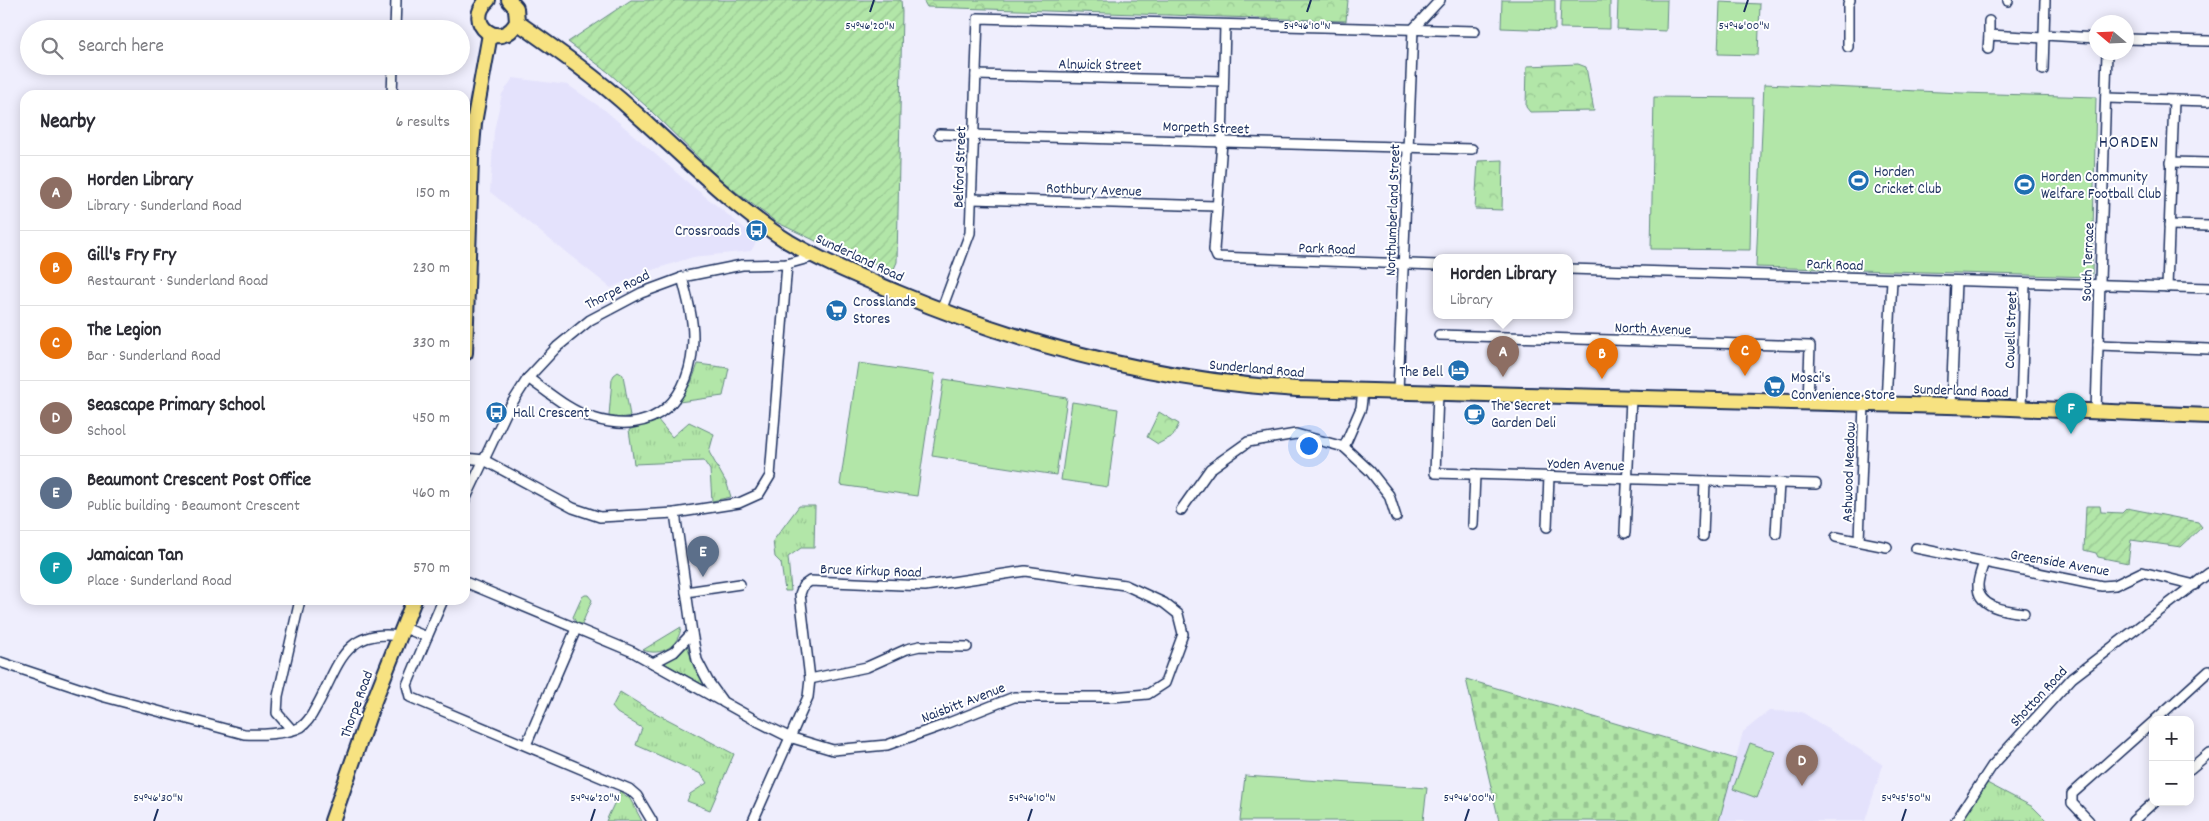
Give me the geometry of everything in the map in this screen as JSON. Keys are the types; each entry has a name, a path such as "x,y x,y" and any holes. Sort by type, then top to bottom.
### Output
{"main road":[{"path":"488,0 482,6 479,15 484,29 490,34 505,34 514,28 518,17 515,2"},
{"name":"Sunderland Road","path":"517,22 577,64 632,109 721,192 789,242 867,280 941,311 1052,348 1170,374 1226,384 1363,391 1886,404 2209,416"},
{"path":"470,190 474,123 490,34"},
{"name":"Thorpe Road","path":"332,821 372,706 412,605"}],"street":[{"path":"395,20 396,0"},
{"path":"1413,29 1440,0"},
{"path":"1848,47 1848,5 1850,0"},
{"path":"2044,70 2045,0"},
{"name":"Belford Street","path":"941,311 970,233 978,18 1226,25"},
{"path":"1988,49 1989,21"},
{"path":"1216,206 1222,142 1226,25 1475,31"},
{"name":"Northumberland Street","path":"1398,392 1413,29"},
{"path":"1989,35 2089,38"},
{"path":"2134,39 2209,40"},
{"name":"South Terrace","path":"2096,412 2107,60"},
{"path":"392,90 393,75"},
{"name":"Alnwick Street","path":"976,75 1224,81"},
{"path":"2106,98 2209,101"},
{"path":"2167,287 2174,100"},
{"name":"Morpeth Street","path":"939,134 1472,149"},
{"path":"2171,162 2209,163"},
{"name":"Rothbury Avenue","path":"972,199 1216,206"},
{"name":"Park Road","path":"1216,206 1214,250 1217,257 1433,265"},
{"path":"2169,224 2209,226"},
{"name":"Thorpe Road","path":"470,489 507,411 528,378 558,347 590,320 641,292 682,277 742,265 787,264 816,256"},
{"path":"470,459 484,460 572,508 600,517 675,513 739,503 759,494 770,476 787,264"},
{"name":"Park Road","path":"1573,269 2209,288"},
{"path":"528,378 564,404 591,418 617,424 640,422 662,412 682,391 691,366 693,336 682,277"},
{"path":"1886,404 1892,279"},
{"path":"1951,407 1956,281"},
{"name":"Cowell Street","path":"2021,408 2025,283"},
{"name":"North Avenue","path":"1439,335 1810,346 1808,402"},
{"path":"2098,346 2209,349"},
{"path":"1344,447 1361,408 1363,391"},
{"name":"Yoden Avenue","path":"1438,393 1436,473 1816,484"},
{"path":"1625,533 1631,398"},
{"name":"Ashwood Meadow","path":"1858,541 1864,404"},
{"path":"1181,510 1210,469 1248,442 1296,434 1344,447 1370,471 1389,495 1396,517"},
{"path":"1473,525 1475,474"},
{"path":"1547,527 1549,476"},
{"path":"1703,536 1705,481"},
{"path":"1776,534 1779,483"},
{"path":"675,513 697,660 708,682 723,702"},
{"name":"Ashwood Meadow","path":"1836,537 1887,546"},
{"name":"Greenside Avenue","path":"1916,548 2102,586 2115,585 2142,572 2195,585"},
{"path":"1984,562 1978,586 1981,598 1990,605 2024,614"},
{"name":"Bruce Kirkup Road","path":"752,821 808,697 810,679 800,594 803,586 810,581 925,586 1025,572 1126,585 1164,603 1178,614"},
{"name":"Shotton Road","path":"1956,821 1992,766 2072,678 2209,573"},
{"path":"470,584 576,628 653,663 789,737"},
{"path":"686,592 740,584"},
{"path":"292,730 277,713 278,696 299,605"},
{"path":"441,605 407,685 410,697 629,789 637,796 652,821"},
{"name":"Naisbitt Avenue","path":"789,737 833,750 887,745 1014,697 1112,697 1148,694 1165,683 1179,649 1183,634 1178,614"},
{"path":"526,745 576,628"},
{"path":"0,662 105,697 244,734 292,730 302,726 312,715 338,662 347,650 360,641 378,634 401,632 427,637"},
{"path":"653,663 674,652 692,633"},
{"path":"810,679 867,667 907,649 920,646 967,647"},
{"path":"2160,716 2209,671"},
{"path":"2089,821 2072,803 2072,794 2149,725"},
{"path":"2194,766 2209,753"},
{"path":"2133,821 2150,806"}],"shaded area":[{"path":"513,78 568,85 606,111 686,181 758,239 751,251 693,257 643,273 611,288 490,192 494,131 502,94"},
{"path":"1769,711 1802,712 1883,765 1865,821 1719,821 1743,732"}],"green space":[{"path":"631,0 901,0 897,262 893,271 818,242 776,222 723,182 646,106 608,72 568,42"},
{"path":"923,0 1348,0 1346,21 927,7"},
{"path":"1502,0 1555,0 1555,30 1501,28"},
{"path":"1561,0 1610,0 1610,29 1560,28"},
{"path":"1618,0 1667,0 1666,31 1617,29"},
{"path":"1720,2 1760,4 1758,55 1718,54"},
{"path":"1578,64 1586,67 1594,111 1530,112 1526,107 1527,66"},
{"path":"1764,84 2096,97 2092,277 1756,267"},
{"path":"1654,97 1753,98 1750,250 1651,249"},
{"path":"1503,160 1502,210 1475,209 1478,161"},
{"path":"858,363 935,374 917,496 840,485"},
{"path":"698,364 729,368 723,396 679,402 691,383"},
{"path":"618,372 623,375 630,416 620,418 609,416 612,379"},
{"path":"944,379 1067,398 1056,475 932,456"},
{"path":"1072,402 1118,409 1108,487 1061,480"},
{"path":"1159,412 1179,424 1173,436 1158,444 1147,437"},
{"path":"657,419 672,437 689,422 714,434 709,452 727,484 731,497 712,501 710,470 704,461 634,464 629,430"},
{"path":"799,506 815,506 814,548 801,548 788,557 791,591 785,591 781,563 775,557 773,541"},
{"path":"2086,506 2100,506 2101,512 2122,513 2127,508 2198,522 2202,527 2181,547 2131,540 2128,563 2098,557 2096,553 2084,550"},
{"path":"588,595 592,600 582,624 577,624 573,617 582,597"},
{"path":"681,627 677,640 668,648 656,652 643,650"},
{"path":"687,644 694,668 707,687 664,663 677,655"},
{"path":"1466,679 1736,759 1719,821 1499,821"},
{"path":"620,692 646,708 734,754 710,810 687,801 690,794 707,783 701,774 636,745 642,728 617,713 612,707"},
{"path":"1750,743 1775,752 1757,798 1733,789"},
{"path":"1245,776 1427,788 1423,821 1240,821"},
{"path":"1987,783 2033,807 2047,821 1960,821"},
{"path":"620,791 630,799 642,821 606,821"}],"place":[{"name":"Horden Cricket Club","path":"1858,180"},
{"name":"Horden Community Welfare Football Club","path":"2025,185"},
{"name":"Crossroads","path":"756,230"},
{"name":"Crosslands Stores","path":"837,310"},
{"name":"The Bell","path":"1459,371"},
{"name":"The Legion","path":"1745,376"},
{"name":"Horden Library","path":"1503,377"},
{"name":"Gill's Fry Fry","path":"1602,379"},
{"name":"Mosci's Convenience Store","path":"1775,386"},
{"name":"Hall Crescent","path":"497,412"},
{"name":"The Secret Garden Deli","path":"1475,414"},
{"name":"Jamaican Tan","path":"2071,434"},
{"name":"Beaumont Crescent Post Office","path":"703,577"},
{"name":"Seascape Primary School","path":"1802,786"}],"district":[{"name":"HORDEN","path":"2129,141"}]}
